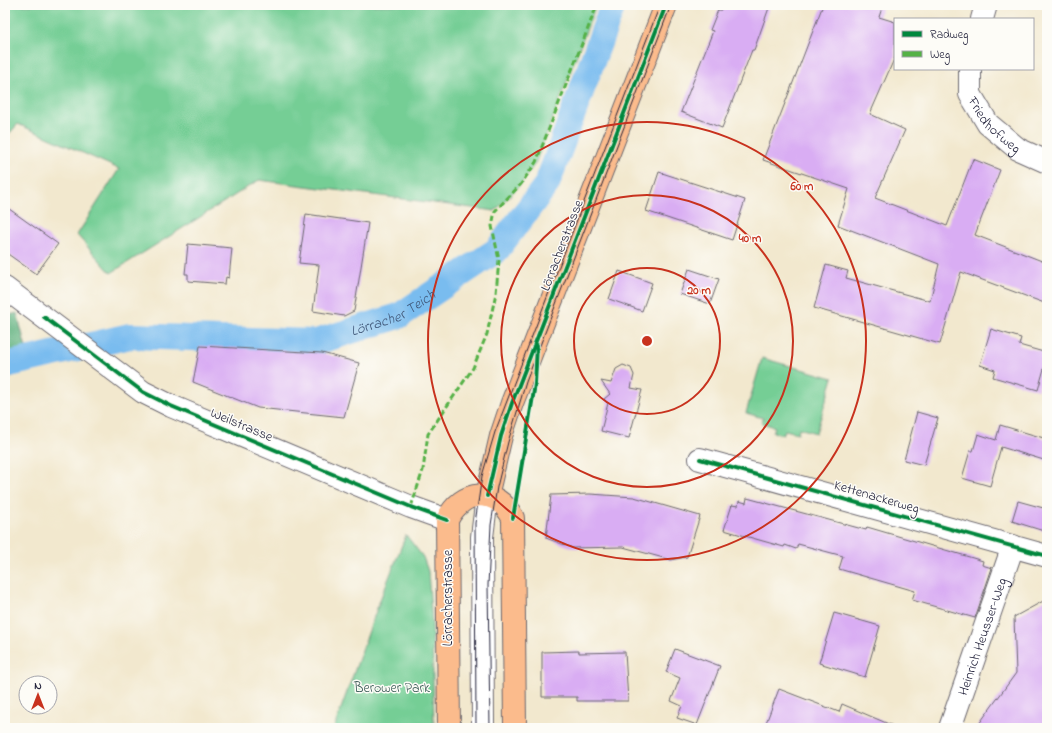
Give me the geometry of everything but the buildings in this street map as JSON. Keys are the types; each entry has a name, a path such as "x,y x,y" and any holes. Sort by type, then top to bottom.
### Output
{"main road":[{"name":"Lörracherstrasse","path":"488,496 501,436 512,403 666,5"},
{"path":"447,520 452,510 459,502 468,497 488,496 501,502 508,509 513,518 515,728"},
{"name":"Lörracherstrasse","path":"447,520 448,728"}],"street":[{"path":"982,18 986,5"},
{"name":"Friedhofweg","path":"970,70 970,94 988,124 1018,149 1047,162"},
{"name":"Weilstrasse","path":"5,288 93,352 143,392 171,406 411,507 447,520"},
{"name":"Kettenackerweg","path":"700,459 1047,556"},
{"path":"483,728 482,545 484,513 488,496"},
{"name":"Heinrich Heusser-Weg","path":"950,728 1013,546"}],"green space":[{"path":"5,5 596,5 536,162 521,184 495,211 259,180 111,273 77,235 119,169 18,124 5,138"},
{"path":"17,313 30,363 5,382 5,316"},
{"path":"762,358 833,378 816,433 799,428 798,433 785,430 783,435 773,432 775,427 762,423 763,418 746,413"},
{"name":"Berower Park","path":"406,535 423,557 428,571 432,624 434,728 334,728 380,600"}],"waterway":[{"name":"Lörracher Teich","path":"5,365 130,336 316,342 399,316 497,250 547,184 613,5"}],"tram line":[{"path":"476,728 475,523 482,476 495,432 660,5"},
{"path":"490,728 488,585 491,525 497,487 508,442 526,382 671,5"}],"marked path":[{"path":"411,507 423,470 428,434 473,368 487,334 496,293 499,260 492,226 495,211 521,184 536,162 597,5"}],"cycle path":[{"path":"487,496 501,436 512,403 666,5"},
{"path":"44,317 143,392 171,406 411,507 447,520"},
{"path":"513,518 535,384 537,345"},
{"path":"700,459 1047,556"}]}
